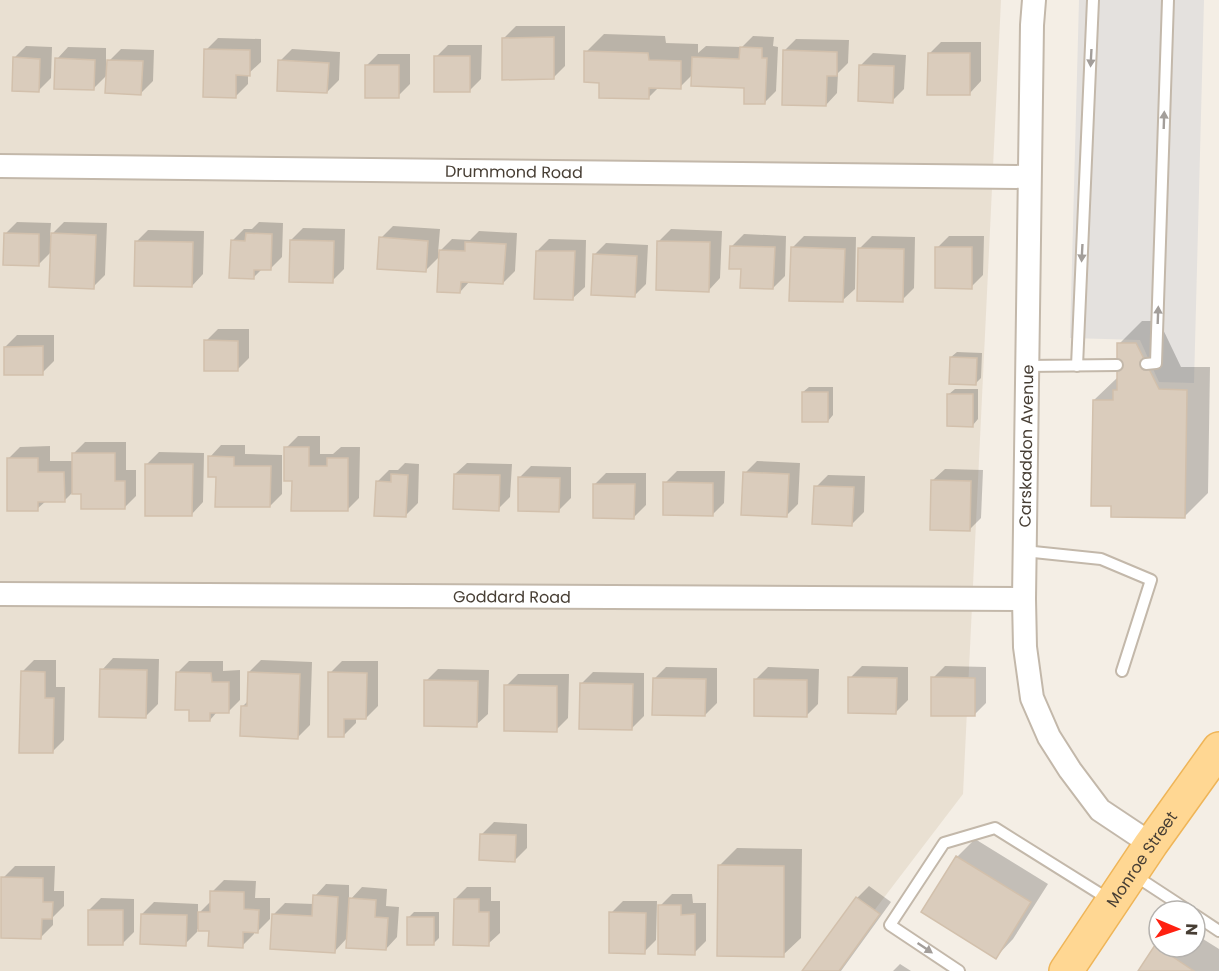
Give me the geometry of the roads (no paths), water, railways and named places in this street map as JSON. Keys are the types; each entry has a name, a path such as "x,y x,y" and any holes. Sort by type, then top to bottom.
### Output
{"main road":[{"name":"Monroe Street","path":"1066,971 1131,873 1219,749"}],"street":[{"name":"Carskaddon Avenue","path":"1034,0 1024,551 1025,647 1032,698 1049,737 1100,810 1151,844"},
{"name":"Drummond Road","path":"0,166 1029,177"},
{"name":"Goddard Road","path":"0,594 1024,599"}],"lane":[{"path":"1077,366 1093,0"},
{"path":"1146,364 1156,363 1168,0"},
{"path":"1027,366 1117,365"},
{"path":"1024,551 1101,559 1151,580 1122,671"},
{"path":"959,971 890,925 944,843 995,828 1113,901"},
{"path":"1131,873 1171,899"}]}
